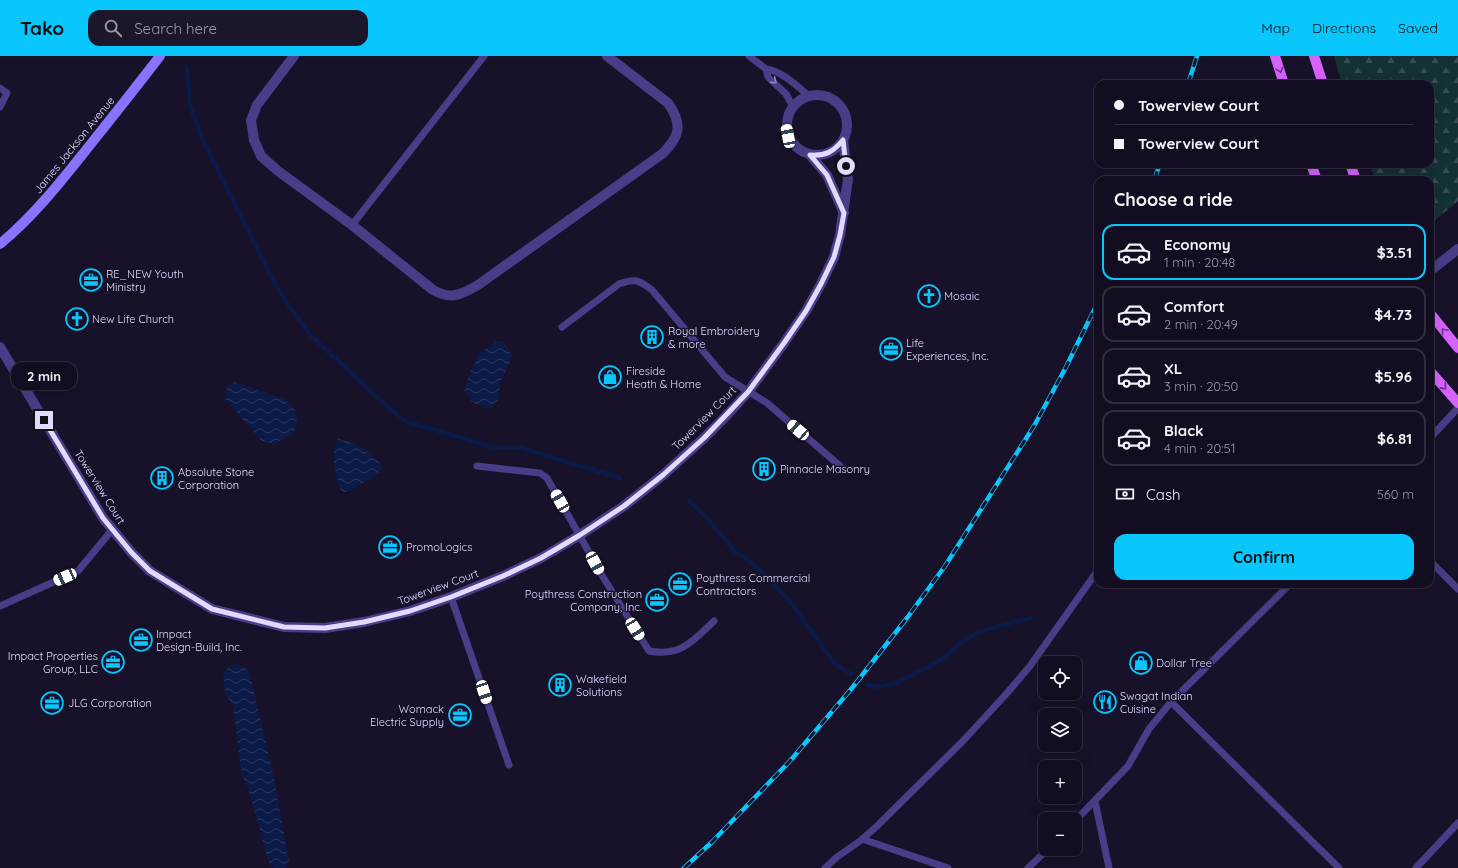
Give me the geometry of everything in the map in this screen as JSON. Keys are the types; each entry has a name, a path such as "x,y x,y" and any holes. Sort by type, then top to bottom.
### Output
{"main road":[{"path":"1275,56 1283,80"},
{"path":"1314,56 1322,80"},
{"path":"1434,318 1458,348"},
{"path":"1434,376 1458,403"}],"street":[{"name":"James Jackson Avenue","path":"0,244 24,224 50,195 160,56"},
{"path":"294,56 257,105 251,120 254,140 261,156 278,171 352,225 433,290 443,295 453,296 478,285 649,163 671,145 677,134 678,122 668,103 607,56"},
{"path":"819,95 829,98 837,103 843,111 846,120 846,130 843,140 837,148 829,153 810,155 801,151 793,144 788,136 788,116 793,107 800,100 809,96 819,95"},
{"name":"Towerview Court","path":"0,347 112,530 150,571 212,609 277,626 325,628 356,624 410,611 451,597 503,576 541,558 580,535 624,506 663,475 704,438 748,392 806,311 834,257 844,213 848,179 843,140"},
{"path":"810,155 827,175 844,213"},
{"path":"1434,268 1458,249"}],"lane":[{"path":"352,225 484,56"},
{"path":"749,56 766,69 773,70 784,77 809,96"},
{"path":"766,69 768,77 786,94 793,107"},
{"path":"0,88 7,93 0,107"},
{"path":"562,327 619,284 630,280 642,282 652,290 724,377 767,403 840,466"},
{"path":"1434,434 1458,408"},
{"path":"477,466 540,473 547,478 602,577 649,651 671,652 690,644 714,621"},
{"path":"0,606 78,571 112,530"},
{"path":"1434,565 1458,589"},
{"path":"825,868 877,826 958,746 1008,692 1030,666 1094,576"},
{"path":"1082,814 1128,766 1149,730 1171,702 1286,588"},
{"path":"451,597 509,765"},
{"path":"1171,702 1339,868"},
{"path":"1095,801 1109,868"},
{"path":"1416,868 1458,823"},
{"path":"862,839 948,868"},
{"path":"1028,868 1041,856"}],"green space":[{"path":"1334,56 1458,56 1458,201 1434,221 1434,176 1374,176 1371,168 1434,168 1434,80 1341,80"}],"water":[{"path":"496,341 503,341 513,356 500,382 499,398 491,408 482,406 472,401 464,390 471,370 481,353"},
{"path":"234,382 285,399 295,409 297,420 294,432 285,439 274,444 262,441 225,399 227,386"},
{"path":"338,439 363,448 383,467 376,475 348,492 344,492 340,489 336,470 334,451"},
{"path":"239,664 250,674 274,778 289,862 286,868 274,868 270,866 248,788 242,776 233,706 225,692 223,676 229,666"}],"waterway":[{"path":"187,68 190,106 203,141 273,280 285,300 311,336 380,400 407,422 493,447 521,448 620,478"},
{"path":"689,501 707,518 734,551 752,563 766,576 792,604 835,664 851,674"},
{"path":"868,685 877,687 894,684 941,660 959,644 976,633 1031,618"}],"railway":[{"path":"1189,80 1197,56"},
{"path":"1156,176 1158,168"},
{"path":"684,868 712,842 790,761 852,688 907,618 945,566 1034,426 1065,369 1094,310"}],"place":[{"name":"RE_NEW Youth Ministry","path":"91,280"},
{"name":"Mosaic","path":"929,296"},
{"name":"New Life Church","path":"77,319"},
{"name":"Royal Embroidery & more","path":"652,337"},
{"name":"Life Experiences, Inc.","path":"891,349"},
{"name":"Fireside Heath & Home","path":"610,377"},
{"name":"Pinnacle Masonry","path":"764,469"},
{"name":"Absolute Stone Corporation","path":"162,478"},
{"name":"PromoLogics","path":"390,547"},
{"name":"Poythress Commercial Contractors","path":"680,584"},
{"name":"Poythress Construction Company, Inc.","path":"657,600"},
{"name":"Impact Design-Build, Inc.","path":"141,640"},
{"name":"Impact Properties Group, LLC","path":"113,662"},
{"name":"Dollar Tree","path":"1141,663"},
{"name":"Wakefield Solutions","path":"560,685"},
{"name":"Swagat Indian Cuisine","path":"1105,702"},
{"name":"JLG Corporation","path":"52,703"},
{"name":"Womack Electric Supply","path":"460,715"}],"route":[{"path":"44,420 103,518 131,552 150,571 212,609 264,623 284,627 305,628 325,628 364,622 410,611 451,597 503,576 541,558 580,535 624,506 663,475 727,415 748,392 806,311 834,257 844,213 834,194 827,175 810,155 829,153 837,148 843,140 846,166"}]}
